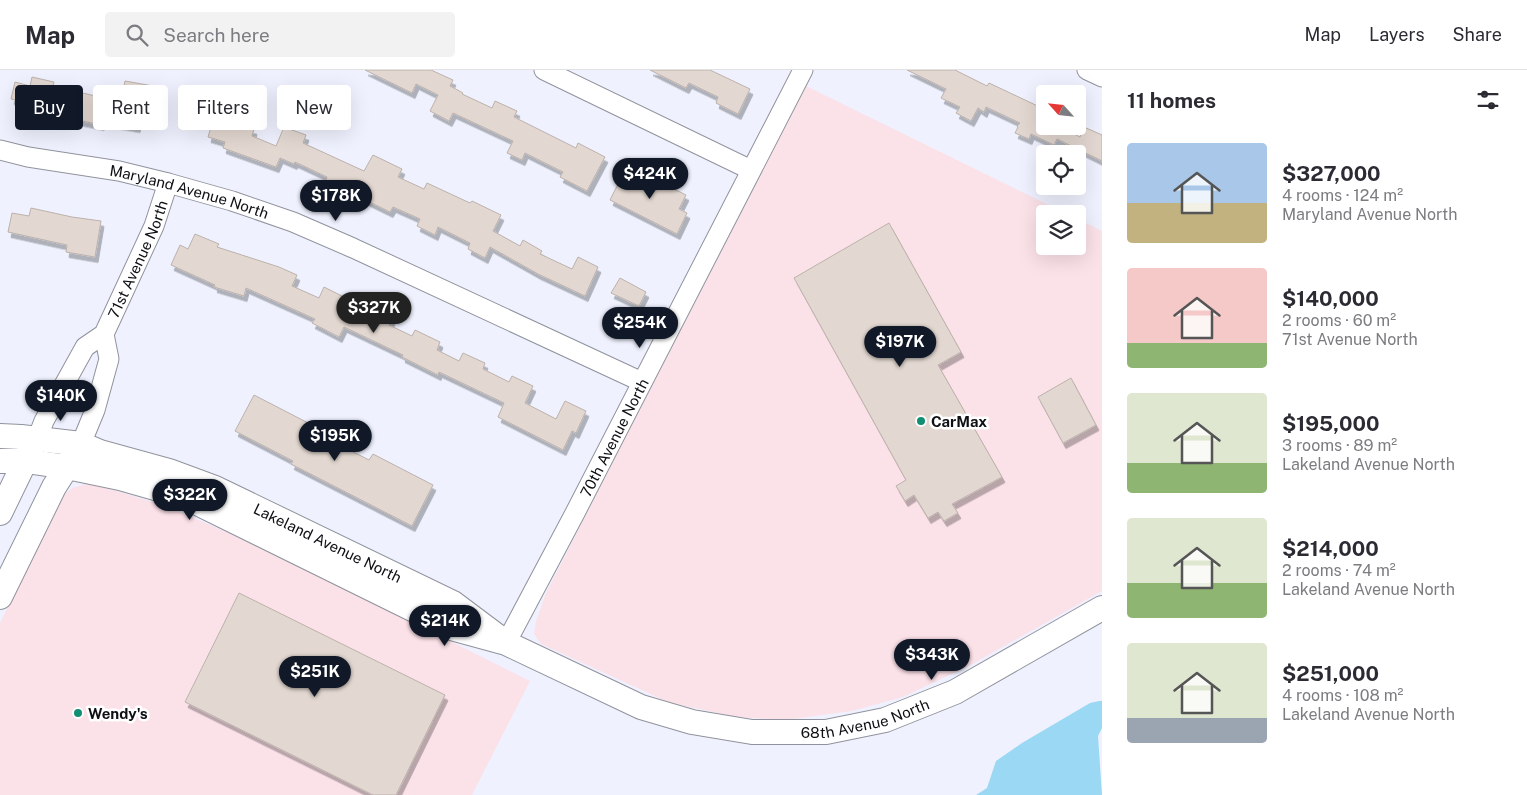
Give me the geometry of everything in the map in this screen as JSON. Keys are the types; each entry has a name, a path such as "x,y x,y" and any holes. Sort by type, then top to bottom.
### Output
{"street":[{"path":"544,70 751,170"},
{"name":"70th Avenue North","path":"506,643 803,70"},
{"path":"1087,70 1102,77"},
{"name":"Maryland Avenue North","path":"0,150 28,157 119,171 232,201 294,222 642,382"},
{"name":"71st Avenue North","path":"37,439 44,422 85,348 104,334 154,226 168,183"},
{"name":"71st Avenue North","path":"81,444 95,410 109,359 104,334"},
{"name":"Lakeland Avenue North","path":"0,436 81,444 100,452 169,471 215,488 453,603 506,643"},
{"path":"0,512 37,439"},
{"path":"0,597 54,487 81,444"},
{"name":"Lakeland Avenue North","path":"0,461 26,461 67,467 120,478 183,496 451,628 506,643 641,707 692,722 752,732"},
{"name":"68th Avenue North","path":"752,732 826,732 885,720 955,692 1102,608"}],"shaded area":[{"path":"806,86 1049,205 1036,205 1036,255 1086,255 1086,223 1102,231 1102,591 969,666 903,697 852,711 785,720 735,717 668,702 541,644 534,634 536,621 546,593"},
{"path":"86,484 107,488 169,507 270,551 530,681 472,795 0,795 0,623 63,495 72,488"}],"water":[{"path":"1102,701 1102,728 1098,736 1102,795 976,795 987,788 996,761 1022,743 1090,703"}],"building":[{"path":"365,70 431,70 453,80 450,86 462,94 492,108 495,101 517,111 514,117 576,148 578,143 605,157 587,191 560,177 563,172 525,153 522,160 507,153 513,141 453,113 449,121 430,111 438,95 416,84 412,93"},
{"path":"650,70 710,70 750,89 738,114 716,103 718,97 689,83 686,88"},
{"path":"907,70 955,70 987,86 989,83 1036,105 1036,135 1076,135 1080,137 1081,135 1086,135 1086,128 1102,135 1102,161 1086,153 1086,145 1069,145 1057,139 1054,145 1031,134 1029,139 1015,133 1020,123 986,107 984,112 978,108 971,121 956,113 960,107 941,98 946,89"},
{"path":"32,77 54,82 53,85 30,85"},
{"path":"125,81 147,85 124,85"},
{"path":"15,82 26,85 15,85 15,100 11,99"},
{"path":"83,93 93,95 93,123 83,121"},
{"path":"210,130 254,130 252,136 276,146 283,130 292,130 306,135 303,143 364,171 373,155 402,169 398,177 424,189 427,183 501,215 493,231 520,246 523,240 542,251 540,254 572,269 578,257 598,267 585,296 538,274 490,247 485,258 468,249 470,243 438,227 435,235 417,226 420,219 393,207 390,212 347,191 346,193 325,183 327,177 295,162 294,164 280,158 276,167 223,148 225,142 208,137"},
{"path":"627,166 686,195 679,209 687,213 677,234 610,200"},
{"path":"31,208 101,221 95,257 66,252 67,245 8,232 12,213 29,216"},
{"name":"CarMax","path":"889,223 961,352 938,365 1002,477 952,504 958,513 944,521 938,512 928,518 914,495 905,501 896,486 906,480 794,278"},
{"path":"195,234 219,244 217,247 279,267 297,275 292,286 319,298 324,287 344,297 338,310 363,322 370,308 392,319 389,325 412,336 415,330 440,342 437,350 459,361 463,353 485,363 483,369 509,382 512,376 533,386 525,403 556,419 565,401 586,411 576,433 572,431 563,450 498,417 504,403 439,372 438,375 402,357 403,355 344,327 339,337 312,323 315,319 246,288 244,296 214,287 215,285 171,265 180,245 188,249"},
{"path":"620,278 646,292 639,306 611,293"},
{"path":"1071,378 1096,425 1063,443 1038,397"},
{"path":"254,395 314,426 312,431 369,460 373,454 433,485 412,526 291,464 293,461 235,431"},
{"path":"239,593 445,695 396,795 373,795 185,702"}],"place":[{"name":"CarMax","path":"921,421"},
{"name":"Wendy's","path":"78,713"}]}
